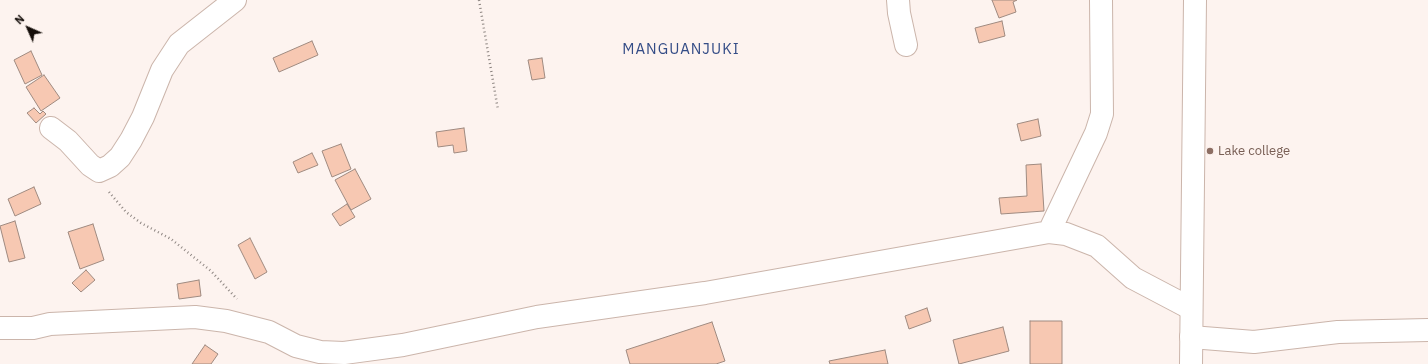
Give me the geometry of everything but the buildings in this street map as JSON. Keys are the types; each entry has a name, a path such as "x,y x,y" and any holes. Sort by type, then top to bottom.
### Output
{"street":[{"path":"52,128 68,141 90,165 99,171 110,166 115,162 131,140 143,117 162,70 179,44 235,0"},
{"path":"898,0 899,13 906,45"},
{"path":"1049,232 1096,133 1102,114 1101,0"},
{"path":"1191,364 1192,337 1190,308 1195,0"},
{"path":"0,328 33,328 50,324 195,317 226,321 269,332 296,346 320,352 344,353 403,345 537,317 705,293 1049,232 1066,234 1097,246 1134,278 1190,308"},
{"path":"1192,337 1254,342 1338,332 1428,330"}],"path":[{"path":"479,0 498,110"},
{"path":"99,171 111,196 126,212 141,224 171,239 212,271 238,299"}],"place":[{"name":"Lake college","path":"1210,151"}],"district":[{"name":"MANGUANJUKI","path":"681,50"}]}
